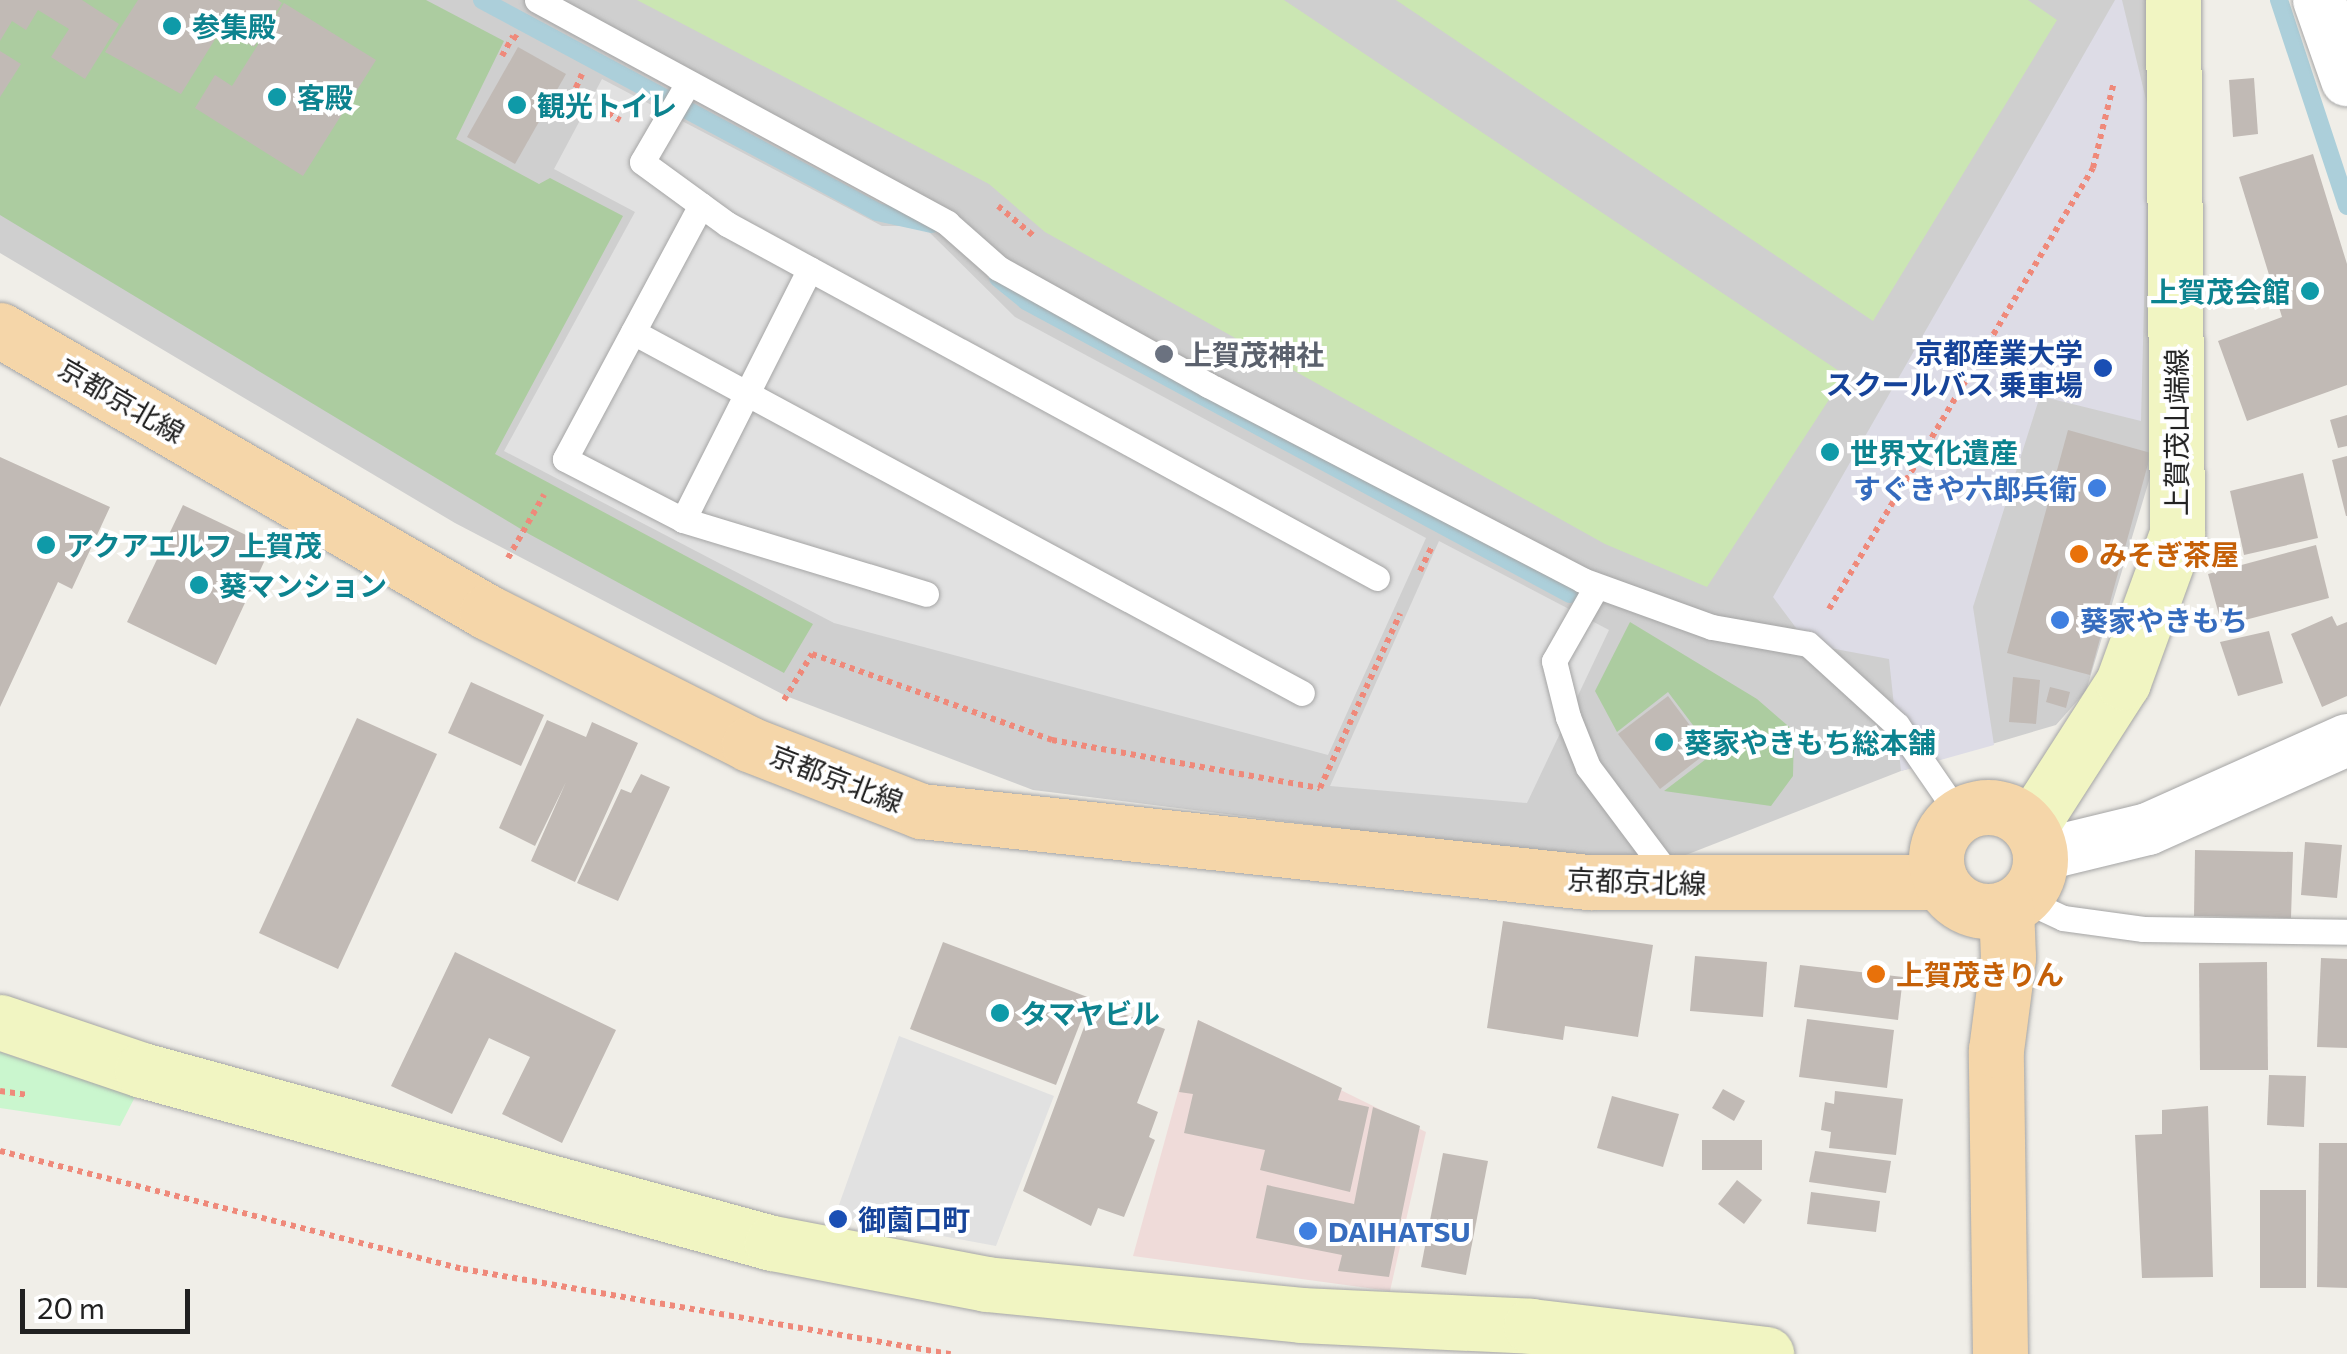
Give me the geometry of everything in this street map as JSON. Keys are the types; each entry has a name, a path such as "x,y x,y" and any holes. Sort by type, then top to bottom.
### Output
{"main road":[{"name":"京都京北線","path":"0,330 486,612 749,744 921,811 1677,886 1778,881 1846,887 1989,868"},
{"path":"1989,868 2008,957 1996,1050 2000,1354"}],"street":[{"name":"上賀茂山端線","path":"1989,868 2123,682 2177,534 2173,0"},
{"path":"2319,0 2347,80"},
{"path":"1989,868 2148,829 2347,740"},
{"path":"0,1022 142,1070 772,1243 986,1284 1302,1316 1530,1326 1766,1354"}],"lane":[{"path":"536,0 946,223 998,268 1596,587 1712,626 1808,644 1897,725 1989,868 2063,918 2143,929 2347,932"},
{"path":"688,83 642,162 701,205 810,270 1377,578"},
{"path":"701,205 564,459 683,520 926,594"},
{"path":"683,520 810,270"},
{"path":"633,332 1302,693"},
{"path":"1596,587 1554,661 1568,716 1588,767 1677,886"}],"path":[{"path":"502,56 513,36 530,46"},
{"path":"1808,644 1952,413 2093,168 2118,63"},
{"path":"572,69 584,76 574,94 624,123"},
{"path":"984,194 1042,243"},
{"path":"486,612 498,574 564,459"},
{"path":"1416,580 1448,510"},
{"path":"749,744 778,712 812,654 1052,740 1320,788 1408,597"},
{"path":"0,1151 463,1269 951,1354"}],"shaded area":[{"name":"上賀茂神社","path":"0,0 2157,0 2157,454 2086,691 2056,725 1901,771 1673,860 1540,853 1033,790 786,696 455,523 0,253"},
{"path":"2115,0 2122,0 2149,112 2141,421 2040,396 1973,607 1994,745 1901,771 1889,659 1808,644 1773,597"},
{"path":"602,79 882,226 923,226 1015,317 1426,538 1328,755 834,623 504,451 635,212 554,169"},
{"path":"1439,541 1609,630 1527,803 1330,786"},
{"path":"1198,1020 1426,1132 1390,1291 1133,1256"},
{"path":"899,1036 1054,1096 996,1246 835,1216"}],"green space":[{"path":"0,0 426,0 504,41 456,139 539,184 550,178 623,216 495,454 813,624 784,673 529,534 0,215"},
{"path":"637,0 1284,0 1845,375 1707,587 1605,544 1045,232 989,184"},
{"path":"1396,0 2028,0 2057,20 1873,321"},
{"path":"1630,622 1757,699 1794,731 1793,776 1771,806 1664,791 1714,753 1668,692 1617,732 1595,691"},
{"path":"0,1052 135,1097 120,1126 0,1108"}],"building":[{"path":"0,0 82,0 119,24 85,79 51,57 69,29 38,10 26,30 12,21 0,41"},
{"name":"参集殿","path":"138,0 282,3 254,47 222,28 181,94 105,52"},
{"name":"客殿","path":"284,3 376,60 303,176 195,108 215,75 232,86"},
{"name":"観光トイレ","path":"518,47 566,74 515,164 467,137"},
{"path":"0,51 21,64 0,97"},
{"path":"2254,78 2258,134 2233,137 2229,80"},
{"name":"上賀茂会館","path":"2313,154 2347,264 2347,385 2247,421 2218,341 2282,317 2239,177"},
{"path":"2347,415 2347,446 2338,448 2330,420"},
{"path":"2068,430 2151,453 2090,675 2007,653"},
{"path":"2347,456 2347,516 2346,516 2332,460"},
{"name":"アクアエルフ 上賀茂","path":"0,457 110,507 72,589 58,582 0,707"},
{"path":"2303,473 2318,538 2244,555 2230,491"},
{"name":"葵マンション","path":"183,505 271,547 216,665 127,622"},
{"path":"2316,545 2329,598 2222,626 2208,574"},
{"path":"2332,616 2337,626 2347,622 2347,696 2322,707 2291,634"},
{"path":"2269,631 2283,683 2238,696 2220,642"},
{"path":"2013,677 2040,680 2036,724 2009,722"},
{"path":"471,682 544,715 521,766 448,733"},
{"path":"2050,687 2070,692 2066,708 2046,702"},
{"name":"葵家やきもち総本舗","path":"1668,696 1709,751 1660,789 1618,734"},
{"path":"357,718 437,754 338,969 259,933"},
{"path":"547,720 586,737 592,722 638,743 575,882 531,861 566,782 535,846 499,828"},
{"path":"641,774 670,787 618,901 577,883 621,789 631,793"},
{"path":"2305,842 2342,845 2337,898 2301,895"},
{"path":"2195,850 2293,852 2291,918 2194,916"},
{"path":"1503,921 1653,945 1638,1037 1565,1026 1563,1040 1487,1028"},
{"name":"タマヤビル","path":"943,942 1090,998 1056,1085 910,1029"},
{"path":"455,952 616,1030 562,1143 502,1114 530,1057 489,1038 452,1114 391,1086"},
{"path":"1695,956 1767,962 1763,1017 1690,1011"},
{"path":"2321,958 2347,959 2347,1048 2317,1047"},
{"path":"2267,962 2268,1070 2200,1070 2199,963"},
{"path":"1800,965 1903,977 1898,1020 1794,1007"},
{"path":"1093,1003 1165,1029 1137,1103 1158,1112 1149,1137 1155,1140 1124,1217 1098,1208 1091,1226 1023,1191"},
{"path":"1807,1019 1894,1030 1887,1088 1799,1077"},
{"path":"1198,1020 1342,1088 1338,1100 1369,1107 1350,1192 1260,1170 1265,1150 1184,1133 1193,1094 1179,1092"},
{"path":"2269,1075 2306,1076 2304,1127 2267,1125"},
{"path":"1723,1089 1745,1101 1734,1121 1712,1108"},
{"path":"1835,1091 1903,1099 1896,1155 1829,1148 1831,1132 1821,1130 1825,1102 1834,1104"},
{"path":"1612,1096 1679,1114 1663,1167 1597,1148"},
{"path":"2208,1106 2213,1277 2142,1278 2135,1135 2162,1134 2162,1110"},
{"path":"1373,1107 1420,1126 1389,1277 1338,1271 1342,1255 1256,1238 1267,1185 1354,1204"},
{"path":"1702,1140 1762,1140 1762,1170 1702,1170"},
{"path":"2319,1143 2347,1143 2347,1288 2317,1287"},
{"path":"1815,1151 1891,1161 1886,1193 1809,1182"},
{"path":"1443,1153 1488,1161 1466,1275 1421,1267"},
{"path":"1737,1180 1762,1200 1744,1224 1718,1204"},
{"path":"2260,1190 2306,1190 2306,1288 2260,1288"},
{"path":"1811,1192 1880,1201 1876,1232 1807,1224"}],"waterway":[{"path":"482,0 877,212 932,224"},
{"path":"2279,0 2347,206"},
{"path":"998,278 1026,301 1570,594"}],"place":[{"name":"参集殿","path":"172,26"},
{"name":"客殿","path":"277,97"},
{"name":"観光トイレ","path":"517,105"},
{"name":"上賀茂会館","path":"2310,291"},
{"name":"上賀茂神社","path":"1164,354"},
{"name":"京都産業大学 スクールバス 乗車場","path":"2103,368"},
{"name":"世界文化遺産","path":"1830,452"},
{"name":"すぐきや六郎兵衛","path":"2097,488"},
{"name":"アクアエルフ 上賀茂","path":"46,545"},
{"name":"みそぎ茶屋","path":"2079,554"},
{"name":"葵マンション","path":"199,585"},
{"name":"葵家やきもち","path":"2060,620"},
{"name":"葵家やきもち総本舗","path":"1664,742"},
{"name":"上賀茂きりん","path":"1876,974"},
{"name":"タマヤビル","path":"1000,1013"},
{"name":"御薗口町","path":"838,1219"},
{"name":"DAIHATSU","path":"1308,1231"}]}
